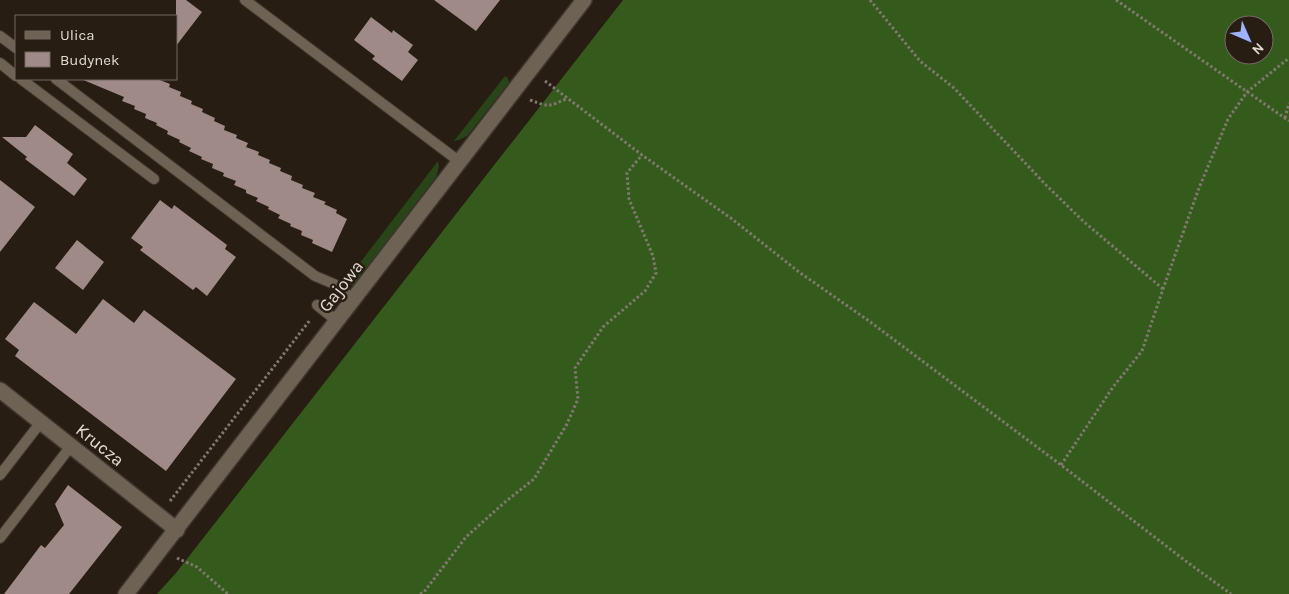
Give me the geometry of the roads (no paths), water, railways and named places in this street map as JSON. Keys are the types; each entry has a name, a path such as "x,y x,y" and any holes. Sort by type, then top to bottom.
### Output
{"street":[{"name":"Gajowa","path":"126,594 584,0"},
{"name":"Krucza","path":"0,390 177,530"}],"lane":[{"path":"245,0 460,162"},
{"path":"0,36 15,47"},
{"path":"0,63 15,75"},
{"path":"22,80 154,179"},
{"path":"57,80 315,276 334,284 354,300"},
{"path":"317,305 337,321"},
{"path":"0,474 41,422"},
{"path":"0,538 71,446"}]}
